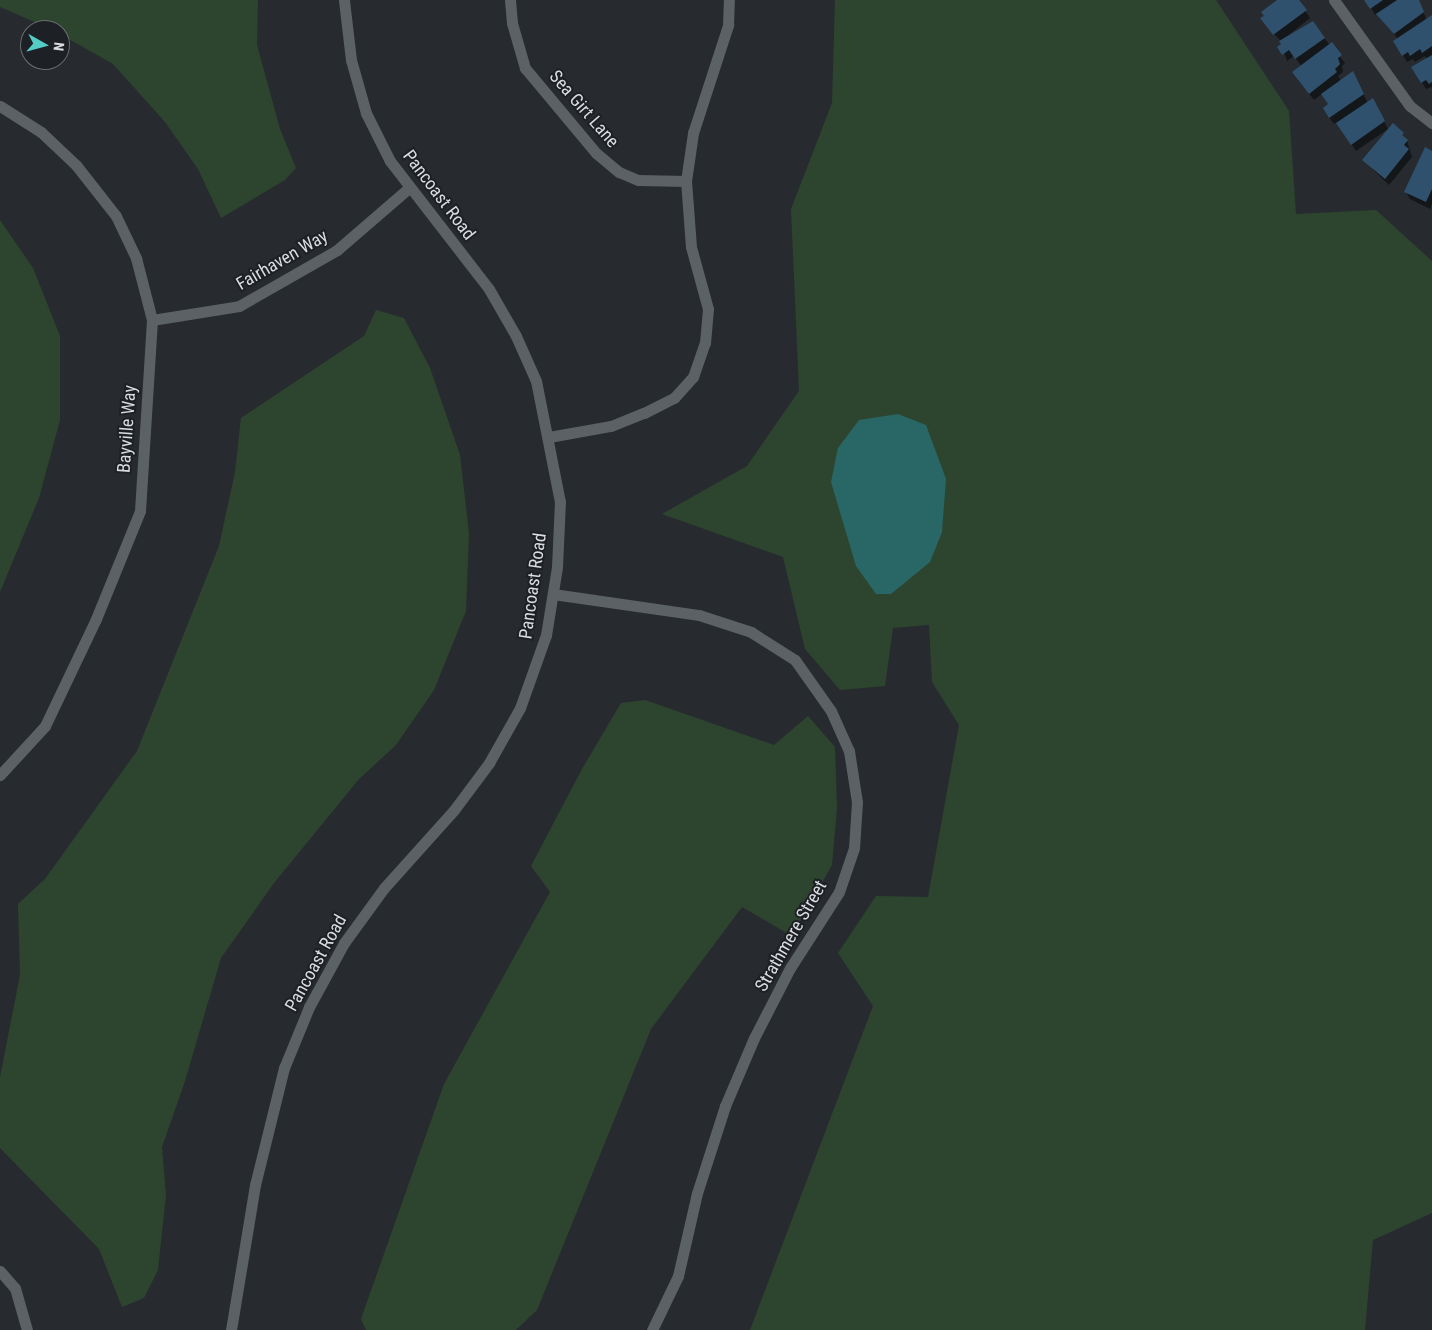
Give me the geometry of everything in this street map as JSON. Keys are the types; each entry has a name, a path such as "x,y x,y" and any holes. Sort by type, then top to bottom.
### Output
{"street":[{"name":"Pancoast Road","path":"231,1330 255,1185 284,1068 309,1007 344,943 378,896 454,810 488,764 520,708 546,635 553,594 560,502 549,437 536,381 516,336 488,289 390,161 366,113 351,60 344,0"},
{"name":"Sea Girt Lane","path":"510,0 512,24 525,68 596,153 619,172 638,180 686,181"},
{"path":"549,437 611,426 644,413 674,398 693,377 705,343 708,309 691,247 686,181 693,133 728,24 729,0"},
{"path":"1334,0 1410,106 1432,123"},
{"name":"Bayville Way","path":"0,106 41,132 76,166 116,216 136,258 152,320 140,511 96,618 44,726 0,774"},
{"name":"Fairhaven Way","path":"152,320 239,306 337,250 410,187"},
{"name":"Strathmere Street","path":"553,594 699,615 751,632 795,660 831,711 849,751 858,802 854,848 839,892 790,968 750,1046 725,1106 697,1193 678,1276 652,1330"},
{"path":"0,1272 15,1288 27,1330"}],"green space":[{"path":"0,0 258,0 257,45 280,129 296,168 285,180 221,218 198,169 165,122 113,64 70,40 70,20 30,20 0,7"},
{"path":"835,0 1216,0 1289,111 1296,214 1376,210 1432,261 1432,1213 1373,1240 1365,1330 750,1330 873,1006 838,953 876,896 928,897 959,725 932,682 929,625 893,628 885,686 840,690 805,649 783,557 662,514 747,466 799,391 791,209 832,103"},
{"path":"0,220 33,268 60,336 60,420 39,498 0,592"},
{"path":"376,310 404,318 430,368 460,455 469,533 466,611 434,690 396,745 359,779 274,883 221,958 185,1081 162,1147 166,1195 158,1270 144,1298 122,1307 99,1249 0,1148 0,1077 20,975 18,904 45,879 137,751 219,546 235,472 241,418 364,336"},
{"path":"645,700 774,745 808,716 835,747 837,808 832,865 792,936 742,907 651,1029 537,1310 516,1330 366,1330 361,1319 444,1084 550,892 531,866 582,769 621,703"}],"water":[{"path":"898,414 926,425 946,479 942,532 930,562 891,594 876,594 856,566 831,482 838,448 859,420"}],"building":[{"path":"1277,0 1299,0 1307,10 1273,35 1260,18 1264,16 1261,12"},
{"path":"1364,0 1383,0 1370,9"},
{"path":"1397,0 1419,0 1424,12 1394,34 1376,14"},
{"path":"1432,15 1432,46 1422,53 1420,49 1410,56 1408,52 1402,56 1393,41"},
{"path":"1313,21 1325,38 1295,59 1289,50 1282,55 1277,47 1281,44 1279,41"},
{"path":"1332,42 1342,55 1338,58 1340,64 1335,69 1337,72 1309,94 1292,72"},
{"path":"1432,55 1432,82 1429,84 1426,80 1421,83 1411,67"},
{"path":"1353,71 1364,94 1329,118 1323,108 1328,104 1321,94"},
{"path":"1373,98 1385,121 1351,145 1336,123"},
{"path":"1393,123 1404,133 1402,135 1408,140 1404,145 1409,149 1385,179 1362,160"},
{"path":"1425,147 1432,151 1432,189 1426,202 1404,192"}]}
